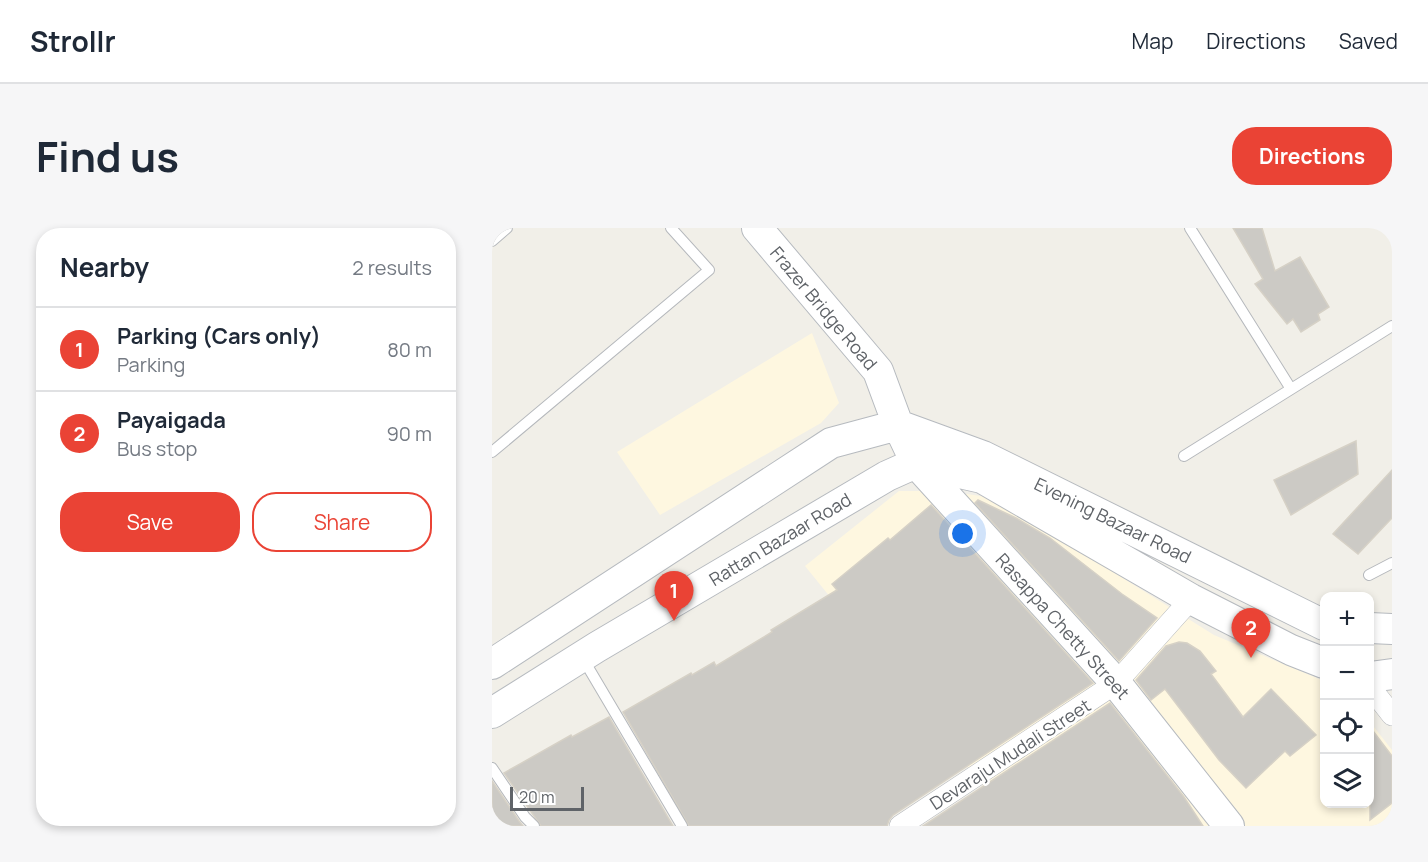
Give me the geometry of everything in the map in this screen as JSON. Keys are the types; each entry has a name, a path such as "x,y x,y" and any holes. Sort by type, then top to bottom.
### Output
{"main road":[{"name":"Frazer Bridge Road","path":"757,228 878,371 898,425"},
{"name":"Rasappa Chetty Street","path":"898,425 916,463 1116,683 1226,825"},
{"name":"Evening Bazaar Road","path":"898,425 983,456 1320,623"},
{"path":"492,664 831,443 898,425"},
{"name":"Evening Bazaar Road","path":"916,463 982,478 1191,599 1292,650 1320,661"},
{"name":"Rattan Bazaar Road","path":"492,713 887,476 916,463"},
{"path":"1374,628 1392,629"},
{"path":"1374,676 1392,674"}],"street":[{"name":"Devaraju Mudali Street","path":"900,826 1116,683 1191,599"},
{"path":"1374,692 1392,715"}],"lane":[{"path":"492,241 507,228"},
{"path":"492,452 709,270 671,228"},
{"path":"1190,228 1291,389"},
{"path":"1184,456 1392,326"},
{"path":"1369,575 1392,563"},
{"path":"582,657 682,826"},
{"path":"492,768 525,817 534,826"}],"shaded area":[{"path":"812,333 839,403 821,423 660,515 617,452"},
{"path":"899,491 945,491 995,498 1214,635 1320,679 1320,808 1374,808 1374,727 1392,750 1392,826 1016,826 805,566"}],"building":[{"path":"1233,228 1262,228 1275,271 1300,257 1329,307 1318,314 1320,320 1301,332 1293,319 1287,324 1255,284 1263,279"},
{"path":"1356,441 1358,474 1291,515 1274,480"},
{"path":"1392,470 1392,518 1358,554 1333,534"},
{"path":"978,500 1016,518 1050,538 1157,618 1119,661 975,503"},
{"path":"931,505 1093,683 893,815 887,826 689,826 623,712 691,673 692,675 714,662 716,666 837,590 832,584"},
{"path":"1179,642 1187,643 1200,651 1216,671 1211,674 1243,717 1271,689 1316,735 1290,756 1285,751 1246,788 1219,760 1165,689 1151,700 1136,680 1166,646"},
{"path":"1110,703 1184,797 1203,826 923,826"},
{"path":"609,717 673,826 541,826 504,773 571,735 572,737"},
{"path":"1374,732 1392,756 1392,803 1370,820 1370,808 1374,808"},
{"path":"492,781 519,821 523,826 492,826"}],"place":[{"name":"Parking (Cars only)","path":"674,621"},
{"name":"Payaigada","path":"1251,658"}]}
